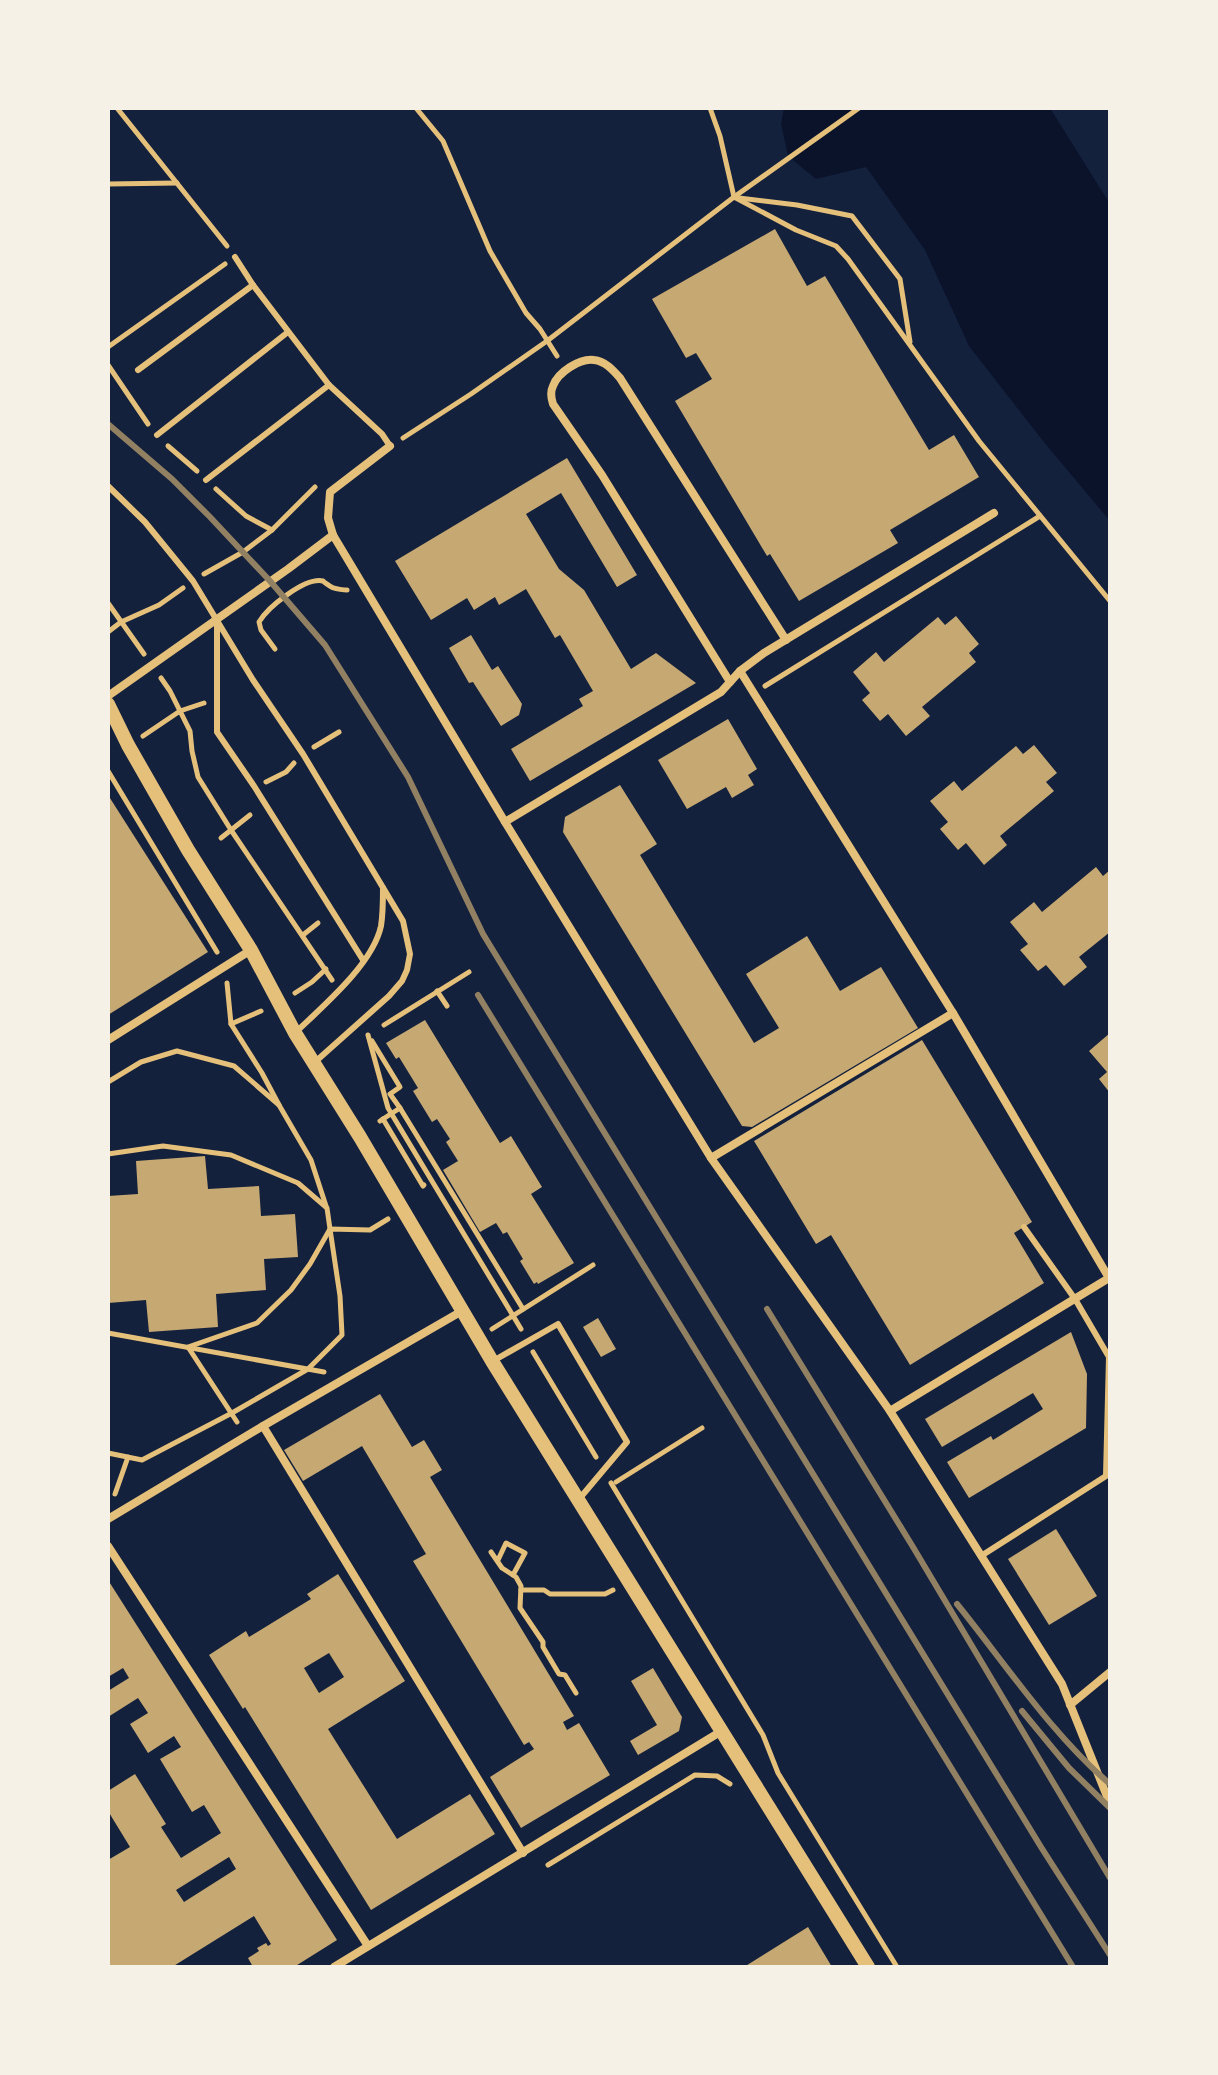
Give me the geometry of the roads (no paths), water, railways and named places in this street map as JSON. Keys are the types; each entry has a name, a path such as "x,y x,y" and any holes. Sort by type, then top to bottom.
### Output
{"street":[{"path":"730,682 602,475 553,404 552,387 566,371 594,359 604,363 620,378 786,640"},
{"path":"390,446 330,492 328,518 333,535 711,1158 890,1411 1062,1684 1110,1804"},
{"path":"505,822 721,692 740,671 786,640 994,513"},
{"path":"108,696 333,535"},
{"path":"740,671 953,1013 1109,1278 890,1411"},
{"path":"108,704 188,850 251,950 295,1033 478,1338 868,1967"},
{"path":"108,1040 251,950"},
{"path":"711,1158 953,1013"},
{"path":"108,1519 462,1311"},
{"path":"263,1426 523,1853"},
{"path":"108,1546 368,1946"},
{"path":"1070,1705 1110,1672"},
{"path":"334,1967 720,1732"}],"lane":[{"path":"235,257 329,385 382,434 390,446"},
{"path":"138,370 253,285"},
{"path":"157,435 288,332"},
{"path":"206,480 329,385"},
{"path":"108,486 145,522 193,581 253,680 303,754 406,929 410,954 402,981 313,1063"},
{"path":"217,619 217,732 363,960"},
{"path":"295,1033 339,991 373,947 381,927 383,887"},
{"path":"981,1556 1106,1476 1109,1357 1075,1299 1024,1227"},
{"path":"492,1361 558,1324 627,1442 578,1501"}],"water":[{"path":"784,108 1050,108 1110,204 1110,521 969,346 925,250 866,167 816,179 788,156 781,124"}],"railway":[{"path":"108,424 172,479 210,517 325,645 408,777 483,934 1110,1955"},
{"path":"478,995 1073,1967"},
{"path":"767,1309 1110,1878"},
{"path":"957,1604 1049,1721 1110,1784"},
{"path":"1022,1711 1069,1768 1110,1808"}]}
